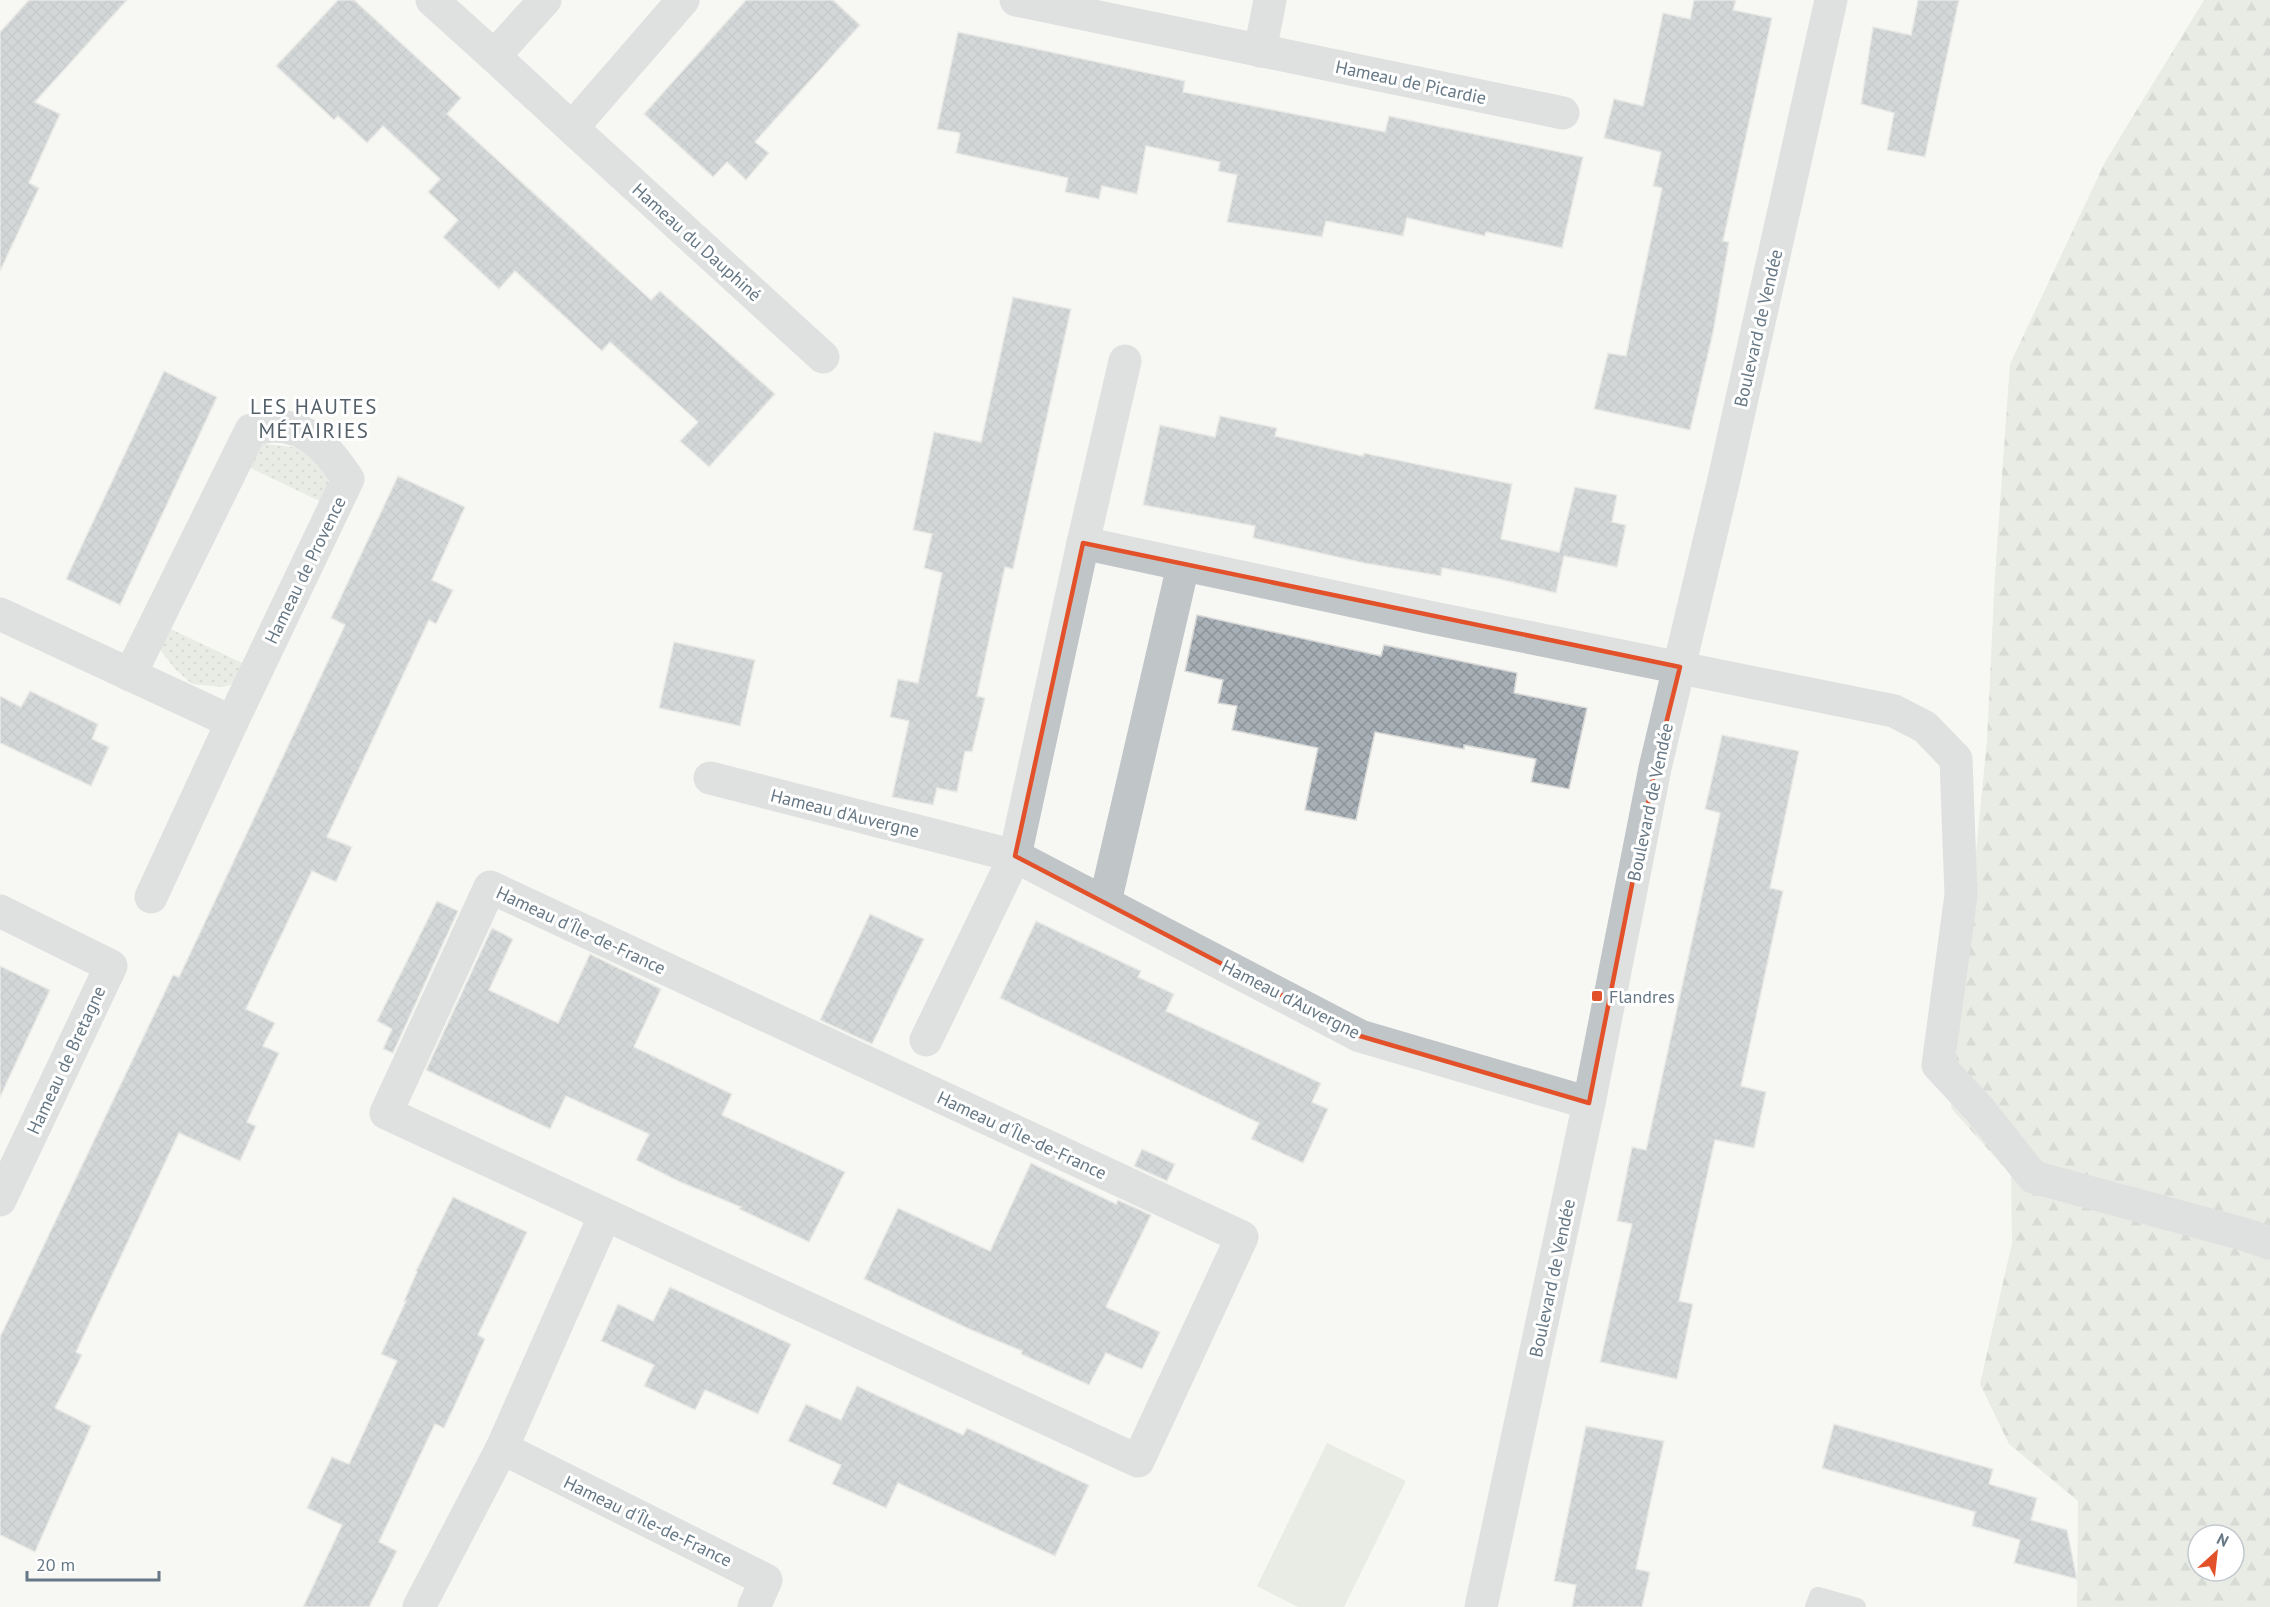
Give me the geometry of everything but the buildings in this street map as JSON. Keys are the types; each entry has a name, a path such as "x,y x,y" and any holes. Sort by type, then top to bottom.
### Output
{"street":[{"name":"Hameau du Dauphiné","path":"432,0 823,357"},
{"path":"494,56 545,0"},
{"path":"572,128 683,0"},
{"name":"Hameau de Picardie","path":"1016,0 1563,113"},
{"path":"1260,51 1270,0"},
{"name":"Boulevard de Vendée","path":"1481,1607 1589,1103 1655,768 1724,479 1831,0"},
{"path":"926,1040 1016,856 1083,543 1125,361"},
{"name":"Hameau de Provence","path":"130,675 251,430 275,426 308,434 333,456 348,479 151,897"},
{"path":"1083,543 1428,617 1894,711 1925,727 1956,759 1961,895 1938,1065 1980,1110 2033,1177 2270,1243"},
{"path":"1106,902 1183,566"},
{"path":"0,614 232,722"},
{"name":"Hameau d'Auvergne","path":"710,778 1016,856 1360,1036 1589,1103"},
{"name":"Hameau d'Île-de-France","path":"490,887 1242,1237 1138,1461 605,1215 386,1113 490,887"},
{"name":"Hameau de Bretagne","path":"0,911 111,966 0,1200"},
{"path":"419,1607 502,1448 605,1215"},
{"name":"Hameau d'Île-de-France","path":"502,1448 766,1580 754,1607"}],"lane":[{"path":"1814,1607 1818,1596 1857,1607"}],"highlighted area":[{"path":"1083,543 1680,667 1655,768 1589,1103 1360,1036 1015,856"}],"green space":[{"path":"2204,0 2270,0 2270,1607 2077,1607 2078,1501 2009,1444 1980,1384 2012,1243 2011,1175 1951,1108 1987,740 1995,575 2010,364 2105,162"},
{"path":"264,444 302,448 327,473 334,508 236,461"},
{"path":"156,622 257,670 243,681 223,687 192,684 174,668 156,644"},
{"path":"1327,1443 1406,1481 1344,1607 1298,1607 1257,1586"}],"place":[{"name":"Flandres","path":"1597,996"}],"district":[{"name":"LES HAUTES MÉTAIRIES","path":"314,418"}]}
